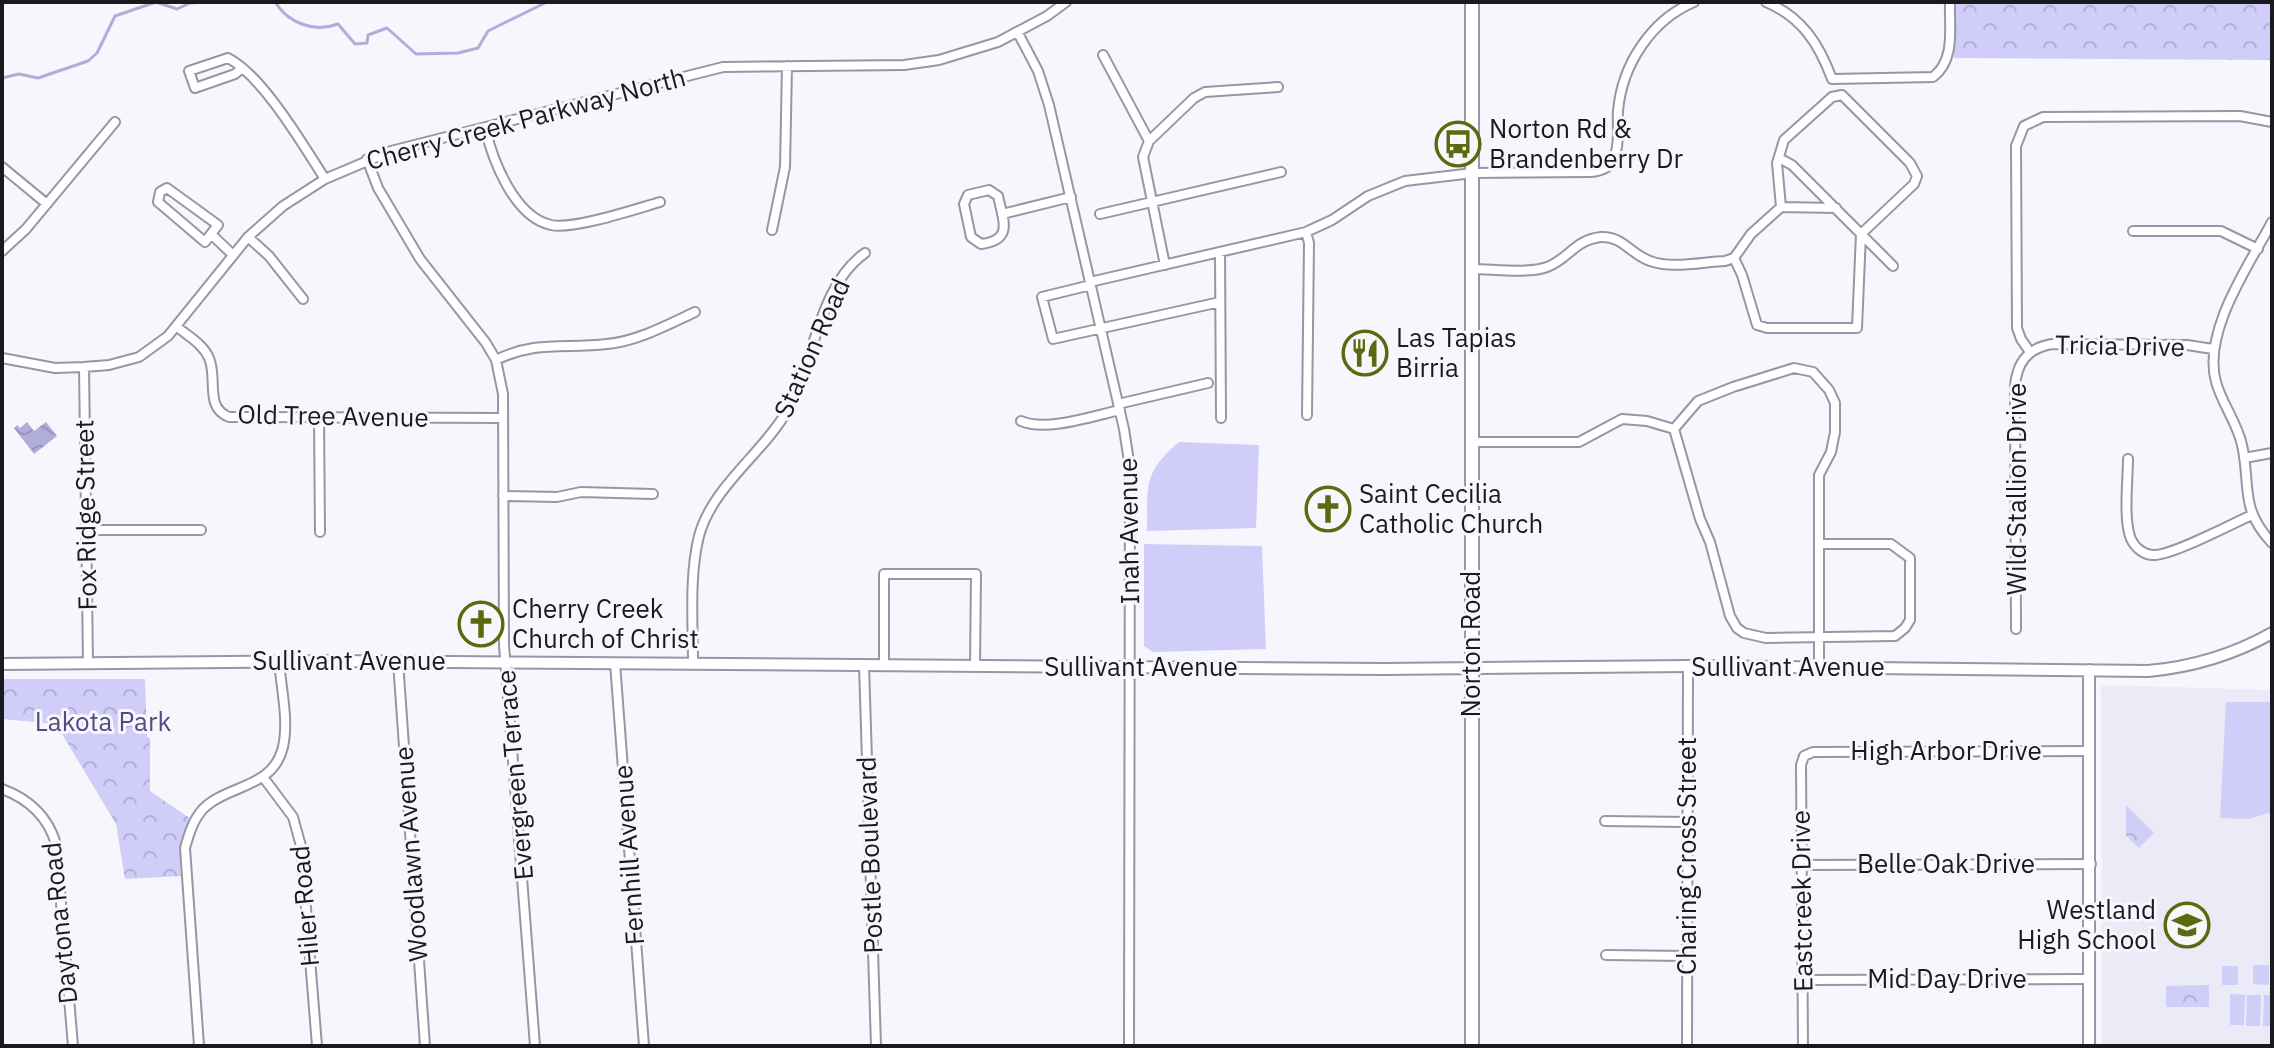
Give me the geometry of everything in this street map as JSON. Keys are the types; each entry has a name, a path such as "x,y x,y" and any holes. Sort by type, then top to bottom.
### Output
{"main road":[{"name":"Norton Road","path":"1472,2 1472,1046"}],"street":[{"name":"Cherry Creek Parkway North","path":"2,358 55,368 109,365 139,357 155,348 176,326 248,237 283,206 325,179 367,159 723,67 904,65 961,55 1018,33 1066,2"},
{"path":"1220,302 1053,339 1042,297 1306,232 1393,185 1414,179 1473,173 1591,172 1609,166 1617,148 1619,100 1638,49 1662,21 1694,2"},
{"path":"1766,2 1792,16 1813,38 1832,79 1933,77 1941,71 1949,54 1950,2"},
{"name":"Inah Avenue","path":"1018,33 1038,71 1049,105 1129,451 1129,1046"},
{"path":"1103,55 1149,141"},
{"path":"242,68 235,74 195,88 189,71 228,58 242,68 261,86 325,179"},
{"path":"772,230 785,167 787,66"},
{"path":"1165,265 1143,157 1149,141 1194,98 1205,92 1278,87"},
{"path":"1734,258 1757,325 1767,328 1857,328 1861,234 1914,184 1917,176 1910,163 1846,97 1837,94 1784,140 1779,158 1781,207"},
{"path":"2030,352 2017,328 2016,299 2016,146 2024,126 2043,117 2240,116 2272,122"},
{"path":"2,251 26,229 115,122"},
{"path":"485,127 498,171 524,208 540,222 563,226 660,202"},
{"path":"1779,158 1792,165 1893,266"},
{"name":"Evergreen Terrace","path":"367,159 378,188 420,259 496,360 503,394 505,662 535,1046"},
{"path":"2,167 47,204"},
{"path":"1100,214 1281,172"},
{"path":"167,188 218,225 211,234 205,242 158,202 160,192 167,188"},
{"path":"989,190 998,196 1002,214 1005,227 1001,238 987,243 976,242 971,237 965,199 973,193 989,190"},
{"path":"1002,214 1071,197"},
{"path":"1472,269 1538,270 1550,267 1576,245 1597,238 1618,238 1641,256 1660,263 1725,261 1734,258 1751,234 1781,207 1836,208"},
{"path":"2272,222 2221,321 2213,349 2216,384 2237,426 2244,458 2245,489 2252,515 2272,543"},
{"path":"2133,231 2221,231 2258,249"},
{"path":"1306,232 1309,243 1307,415"},
{"path":"211,234 233,255"},
{"path":"248,237 269,256 303,299"},
{"path":"1220,252 1221,418"},
{"name":"Station Road","path":"693,664 695,567 700,533 723,489 788,411 824,312 846,271 865,253"},
{"path":"496,360 536,346 605,345 630,340 695,312"},
{"name":"Old Tree Avenue","path":"176,326 201,345 210,359 215,406 229,417 503,418"},
{"name":"Tricia Drive","path":"2030,352 2052,344 2187,345 2213,349"},
{"name":"Wild Stallion Drive","path":"2016,629 2015,386 2020,364 2030,352"},
{"name":"Fox Ridge Street","path":"84,367 88,663"},
{"path":"1674,429 1698,401 1794,368 1813,372 1835,403 1831,452 1819,475 1819,666"},
{"path":"1021,421 1044,425 1208,383"},
{"path":"319,418 320,532"},
{"path":"1472,442 1579,442 1622,419 1647,421 1674,429"},
{"path":"1674,429 1730,616 1737,628 1744,633 1766,638 1895,636 1905,628 1910,620 1911,607 1910,558 1891,544 1821,544"},
{"path":"2244,458 2272,453"},
{"path":"2128,459 2129,533 2135,546 2148,554 2171,552 2252,515"},
{"path":"503,496 557,497 581,492 653,494"},
{"path":"87,530 201,530"},
{"path":"884,665 884,574 976,574 975,666"},
{"name":"Sullivant Avenue","path":"2,664 398,661 1471,669 1819,666 2148,671 2190,665 2230,653 2272,633"},
{"path":"199,1046 185,848 190,829 206,807 263,777 276,764 283,746 284,720 279,661"},
{"name":"Woodlawn Avenue","path":"398,661 425,1046"},
{"name":"Fernhill Avenue","path":"615,663 644,1046"},
{"name":"Postle Boulevard","path":"864,665 876,1046"},
{"name":"Charing Cross Street","path":"1687,1046 1688,666"},
{"path":"2089,670 2089,1046"},
{"name":"High Arbor Drive","path":"1804,756 1813,752 2089,751"},
{"name":"Eastcreek Drive","path":"1803,1046 1801,765 1804,756"},
{"name":"Hiler Road","path":"263,777 293,817 301,846 317,1046"},
{"name":"Daytona Road","path":"2,789 33,806 49,827 58,852 73,1046"},
{"path":"1605,821 1687,822"},
{"name":"Belle Oak Drive","path":"1801,865 2091,864"},
{"path":"1606,955 1687,956"},
{"name":"Mid Day Drive","path":"1804,980 2090,979"}],"shaded area":[{"name":"Westland High School","path":"2101,685 2272,690 2272,1046 2102,1046"}],"green space":[{"path":"1953,2 2272,2 2272,60 1954,58"},
{"path":"1179,442 1259,445 1256,528 1147,531 1148,491 1153,472"},
{"path":"1144,544 1262,546 1266,649 1153,652 1144,646"},
{"name":"Lakota Park","path":"2,679 145,679 150,791 191,819 180,848 181,876 125,879 116,824 56,724 2,719"},
{"path":"2226,702 2272,702 2272,812 2248,819 2220,818"},
{"path":"2126,805 2154,833 2139,848 2126,835"},
{"path":"2253,965 2269,965 2269,985 2253,984"},
{"path":"2222,966 2238,966 2238,985 2222,985"},
{"path":"2209,985 2209,1007 2166,1007 2166,986"},
{"path":"2230,994 2245,995 2244,1025 2230,1025"},
{"path":"2247,995 2261,995 2260,1026 2246,1026"},
{"path":"2264,995 2272,995 2272,1026 2263,1026"}],"water":[{"path":"27,422 34,431 46,422 57,436 34,454 14,428 17,425 20,428"}],"waterway":[{"path":"2,78 19,74 38,78 88,61 97,53 115,16 156,2 177,9 190,3 204,2"},
{"path":"275,2 287,16 302,24 311,27 338,24 355,44 367,43 368,35 387,28 416,54 458,53 478,48 488,31 547,2"}],"place":[{"name":"Norton Rd & Brandenberry Dr","path":"1458,144"},
{"name":"Las Tapias Birria","path":"1365,353"},
{"name":"Saint Cecilia Catholic Church","path":"1328,509"},
{"name":"Cherry Creek Church of Christ","path":"481,624"},
{"name":"Westland High School","path":"2187,925"}]}
